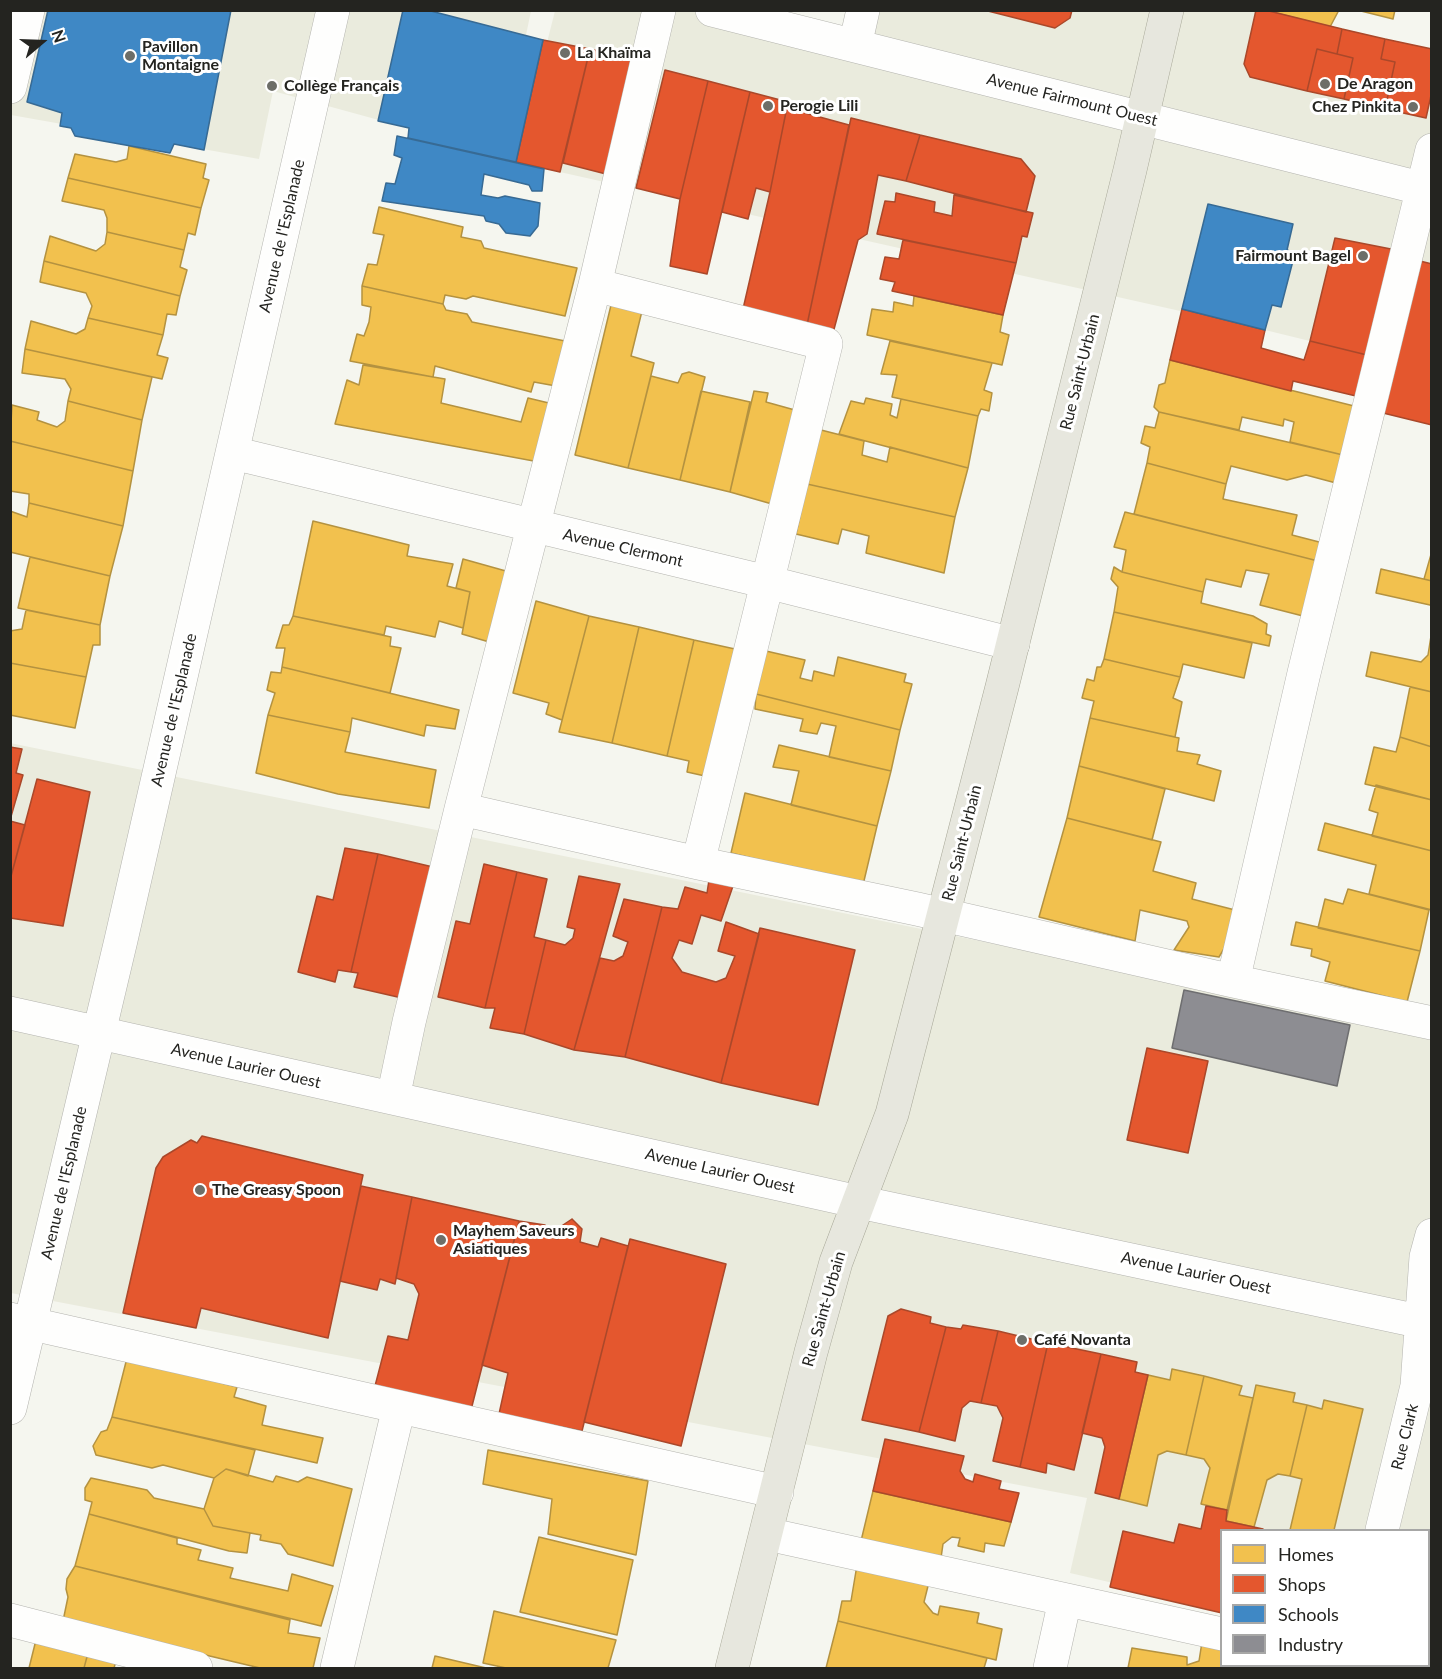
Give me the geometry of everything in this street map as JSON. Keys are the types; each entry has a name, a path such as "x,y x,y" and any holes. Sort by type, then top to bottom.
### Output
{"main road":[{"name":"Rue Saint-Urbain","path":"732,1668 829,1285 892,1114 1012,644 1167,10"}],"street":[{"path":"10,87 28,10"},
{"name":"Avenue de l'Esplanade","path":"10,1408 21,1322 98,1033 333,10"},
{"path":"393,1098 409,1022 461,809 595,285 659,10"},
{"name":"Avenue Fairmount Ouest","path":"712,10 1427,190"},
{"path":"855,46 863,10"},
{"path":"1233,981 1304,673 1427,190 1431,150"},
{"path":"595,285 826,344 698,863"},
{"name":"Avenue Clermont","path":"233,453 767,582 1012,644"},
{"path":"461,809 1431,1023"},
{"name":"Avenue Laurier Ouest","path":"10,1013 859,1202 1426,1322"},
{"name":"Rue Clark","path":"1382,1529 1418,1386 1426,1322 1426,1257 1431,1235"},
{"path":"21,1322 777,1492"},
{"path":"338,1668 399,1407"},
{"path":"767,1534 1220,1635"},
{"path":"1050,1668 1065,1600"},
{"path":"10,1620 196,1668"}],"shaded area":[{"path":"10,11 531,11 526,35 543,40 523,137 555,11 737,11 863,40 870,11 1265,11 1431,49 1431,425 1379,412 1367,355 1265,330 408,138 408,128 273,91 259,159 11,115"},
{"path":"10,743 1431,1033 1431,1658 1430,1529 1220,1529 1220,1608 1070,1573 1087,1498 11,1293"}],"building: Homes":[{"path":"1265,10 1339,10 1330,27"},
{"path":"1357,10 1395,10 1393,19"},
{"path":"129,146 206,164 203,178 209,180 201,208 68,178 75,154 116,162 127,159"},
{"path":"68,178 201,208 195,235 188,233 184,250 107,232 107,218 104,210 62,201"},
{"path":"379,207 463,227 461,237 481,241 484,248 577,268 565,316 473,296 466,299 445,295 443,304 362,286 368,264 377,265 384,235 373,233"},
{"path":"107,232 184,250 180,267 187,270 180,296 44,261 50,236 96,251 105,244"},
{"path":"44,261 180,296 176,315 167,314 163,335 88,318 92,306 86,293 40,282"},
{"path":"362,286 443,304 446,310 467,314 472,322 565,341 556,386 534,382 531,392 435,366 433,377 350,361 357,334 364,336 369,322 371,307 362,305"},
{"path":"914,296 1003,315 1000,332 1009,335 1002,365 867,335 872,309 893,312 894,302 913,306"},
{"path":"612,301 643,307 631,356 654,363 628,468 575,455"},
{"path":"88,318 163,335 157,355 168,358 162,379 25,349 31,321 76,334 85,329"},
{"path":"890,341 992,363 984,390 992,393 989,411 981,409 978,416 892,397 897,375 881,374"},
{"path":"25,349 152,377 142,420 68,401 71,389 65,379 22,373"},
{"path":"1170,360 1354,406 1343,455 1290,442 1294,422 1284,419 1283,426 1242,417 1239,430 1159,412 1154,407 1159,385 1165,383"},
{"path":"363,365 445,379 441,403 521,422 528,398 553,404 539,462 335,424 347,380 359,385"},
{"path":"689,372 705,377 680,480 628,468 651,376 678,383 682,374"},
{"path":"701,391 750,402 730,492 680,480"},
{"path":"754,391 768,393 766,402 802,412 779,506 730,492"},
{"path":"866,398 892,404 890,415 897,418 901,399 978,416 968,468 839,434 851,401 864,404"},
{"path":"68,401 142,420 133,471 10,441 12,405 39,412 37,420 57,427 65,421"},
{"path":"1159,412 1343,455 1336,483 1306,475 1287,480 1231,466 1226,484 1147,463 1150,447 1141,443 1145,426 1155,428"},
{"path":"821,430 864,441 862,455 887,462 890,447 968,468 955,517 807,484"},
{"path":"10,441 133,471 123,526 29,503 29,494 10,491"},
{"path":"1147,463 1226,484 1223,499 1297,515 1292,535 1323,543 1318,561 1134,514"},
{"path":"807,484 955,517 944,573 866,553 869,536 842,529 838,544 796,534"},
{"path":"29,503 123,526 110,576 10,552 10,511 27,517"},
{"path":"1125,512 1318,561 1303,616 1260,605 1269,574 1246,570 1241,587 1206,579 1203,592 1122,572 1126,550 1114,547"},
{"path":"313,521 409,545 407,556 453,564 447,586 470,592 463,628 439,621 435,637 386,626 384,635 293,616"},
{"path":"1432,551 1432,581 1424,579"},
{"path":"30,557 110,576 100,625 18,608"},
{"path":"463,559 513,573 496,644 462,634 470,592 456,588"},
{"path":"1114,567 1122,572 1203,592 1201,603 1253,616 1267,624 1266,634 1271,636 1269,646 1114,612 1118,587 1111,579"},
{"path":"1381,569 1432,581 1432,607 1376,593"},
{"path":"536,601 589,616 562,720 546,714 549,703 513,693"},
{"path":"26,610 100,625 100,645 93,645 86,677 10,663 10,631 22,629"},
{"path":"1114,612 1252,643 1244,678 1183,664 1180,677 1104,659"},
{"path":"293,616 391,637 390,646 401,648 390,693 282,667 285,648 276,648 283,625 289,625"},
{"path":"589,616 639,627 612,743 559,732"},
{"path":"639,627 694,640 667,756 612,743"},
{"path":"1431,636 1432,692 1366,676 1371,652 1421,662 1428,655"},
{"path":"694,640 744,651 714,778 687,772 689,761 667,756"},
{"path":"766,651 805,660 800,678 812,681 814,671 834,676 838,657 906,674 904,682 912,684 900,730 756,694"},
{"path":"1104,659 1180,677 1173,698 1182,702 1175,737 1090,718 1094,701 1082,698 1087,679 1094,681 1097,667 1101,667"},
{"path":"10,663 86,677 75,728 10,715"},
{"path":"282,667 459,710 455,729 426,725 424,736 352,718 350,732 268,715 275,693 267,690 271,672 281,673"},
{"path":"1410,687 1432,692 1432,747 1400,737"},
{"path":"756,694 900,730 891,771 829,757 836,726 821,723 817,734 800,731 803,719 755,709"},
{"path":"268,715 350,732 345,752 436,770 429,808 338,794 256,773"},
{"path":"1090,718 1179,738 1177,751 1200,755 1197,764 1221,771 1214,801 1079,766"},
{"path":"1400,737 1432,747 1432,800 1365,784 1374,747 1396,752"},
{"path":"779,745 891,771 877,826 791,805 799,771 773,767"},
{"path":"1079,766 1165,789 1152,840 1067,818"},
{"path":"1376,785 1432,800 1432,851 1372,836 1378,813 1369,810"},
{"path":"745,793 877,826 863,885 731,853"},
{"path":"1067,818 1161,842 1153,871 1196,883 1192,899 1239,911 1231,937 1219,957 1174,950 1189,927 1187,921 1140,910 1135,941 1039,917"},
{"path":"1325,823 1432,851 1432,910 1369,894 1376,865 1318,850"},
{"path":"1348,889 1429,910 1420,951 1318,928 1325,899 1343,904"},
{"path":"1296,922 1420,951 1407,1002 1325,981 1330,962 1311,956 1312,949 1291,945"},
{"path":"127,1358 237,1387 234,1397 266,1406 262,1425 323,1438 317,1463 112,1417"},
{"path":"1172,1369 1204,1376 1186,1455 1167,1451 1158,1455 1147,1506 1119,1499 1148,1375 1170,1380"},
{"path":"1204,1376 1242,1386 1239,1395 1253,1398 1227,1510 1201,1504 1210,1468 1204,1459 1186,1455"},
{"path":"1256,1385 1295,1393 1293,1402 1307,1405 1290,1476 1278,1474 1267,1480 1254,1527 1226,1521"},
{"path":"1324,1400 1363,1409 1334,1529 1290,1529 1302,1479 1290,1476 1307,1405 1322,1409"},
{"path":"112,1417 255,1450 248,1476 226,1469 214,1478 163,1465 152,1468 96,1455 93,1446 101,1432 107,1430"},
{"path":"488,1450 648,1481 636,1555 548,1534 552,1499 483,1484"},
{"path":"226,1469 273,1482 276,1476 298,1482 307,1477 352,1489 333,1566 288,1554 281,1544 260,1540 261,1535 213,1526 204,1509 214,1478"},
{"path":"91,1478 147,1490 154,1498 204,1509 213,1526 250,1533 247,1553 229,1551 89,1514 92,1502 85,1500 85,1488"},
{"path":"873,1491 1011,1522 1004,1546 985,1543 984,1552 958,1546 960,1538 952,1537 943,1544 941,1558 861,1541"},
{"path":"89,1514 177,1538 177,1544 201,1550 198,1560 233,1568 230,1578 288,1591 292,1574 333,1586 321,1626 75,1566"},
{"path":"539,1537 633,1560 617,1635 520,1612"},
{"path":"857,1565 929,1582 924,1602 933,1613 938,1615 940,1606 979,1613 977,1623 1002,1629 996,1660 838,1621 842,1601 851,1601"},
{"path":"75,1566 290,1620 288,1633 320,1638 313,1668 260,1668 63,1621 68,1597 67,1579"},
{"path":"494,1611 616,1640 608,1668 506,1668 483,1663"},
{"path":"838,1621 987,1658 984,1668 826,1668"},
{"path":"36,1640 88,1653 84,1668 29,1668"},
{"path":"1202,1642 1220,1646 1220,1667 1281,1668 1128,1668 1132,1648 1187,1657 1187,1665 1199,1661"},
{"path":"88,1653 116,1661 114,1668 84,1668"},
{"path":"435,1656 486,1668 432,1668"}],"building: Shops":[{"path":"984,10 1072,10 1070,18 1055,28"},
{"path":"1256,10 1265,10 1342,29 1337,54 1317,49 1307,91 1250,77 1244,64"},
{"path":"1342,29 1385,39 1381,59 1395,62 1385,109 1344,99 1353,58 1337,54"},
{"path":"1385,39 1432,49 1432,91 1426,118 1385,109 1395,62 1381,59"},
{"path":"543,40 590,49 560,172 516,162"},
{"path":"590,49 634,59 606,174 563,163"},
{"path":"1317,49 1353,58 1344,99 1307,91"},
{"path":"665,70 708,81 680,199 636,188"},
{"path":"708,81 750,92 707,274 670,266 680,199"},
{"path":"750,92 788,102 770,192 756,188 748,219 722,212"},
{"path":"788,102 806,107 805,113 849,125 807,325 743,309"},
{"path":"851,118 920,135 906,181 878,175 867,234 858,240 833,333 807,325"},
{"path":"920,135 1021,159 1035,176 1026,212 906,181"},
{"path":"896,193 935,202 934,212 952,216 954,195 1033,213 1027,237 1022,236 1016,263 877,234 885,201 895,202"},
{"path":"1335,238 1396,250 1371,356 1310,341"},
{"path":"903,240 1016,263 1003,315 892,291 895,282 880,279 885,257 899,259"},
{"path":"1416,260 1432,264 1432,425 1379,412"},
{"path":"1182,309 1265,330 1261,348 1304,360 1310,341 1367,355 1356,396 1293,381 1291,391 1170,360"},
{"path":"10,747 22,749 16,773 23,775 10,820"},
{"path":"37,779 90,792 63,926 10,918 10,880"},
{"path":"10,821 25,825 10,880"},
{"path":"345,848 378,854 351,972 338,970 335,982 298,972 317,896 333,900"},
{"path":"378,854 433,867 402,998 354,987 358,973 351,972"},
{"path":"484,864 517,872 485,1008 438,997 456,921 470,924"},
{"path":"517,872 547,879 534,937 546,940 524,1034 490,1028 495,1008 485,1008"},
{"path":"579,876 620,884 574,1050 524,1034 546,940 565,945 573,938 575,929 567,927"},
{"path":"709,880 733,886 721,921 701,915 692,944 679,940 672,958 682,972 716,982 726,978 735,956 718,951 726,922 759,934 721,1083 625,1057 662,907 678,909 685,887 707,893"},
{"path":"624,899 662,907 625,1057 574,1050 600,958 614,961 623,956 628,942 613,936"},
{"path":"760,928 855,950 818,1105 721,1083"},
{"path":"1147,1048 1208,1061 1188,1153 1127,1140"},
{"path":"202,1136 363,1175 328,1338 201,1308 196,1328 123,1313 156,1168 163,1157 191,1140 197,1143"},
{"path":"361,1186 412,1197 395,1284 380,1279 377,1290 340,1281"},
{"path":"412,1197 519,1221 471,1410 375,1386 388,1336 408,1340 419,1294 414,1284 396,1278"},
{"path":"572,1219 582,1229 580,1242 598,1247 601,1238 628,1246 582,1431 499,1414 508,1373 482,1365 519,1221 545,1225 543,1236 558,1239 560,1227"},
{"path":"630,1239 726,1264 681,1446 584,1422"},
{"path":"901,1309 931,1317 930,1323 946,1327 919,1432 862,1420 888,1316"},
{"path":"963,1325 998,1331 981,1403 970,1401 962,1408 955,1441 919,1432 946,1327 961,1329"},
{"path":"998,1331 1048,1343 1020,1467 993,1461 1003,1418 997,1406 981,1403"},
{"path":"1048,1343 1101,1354 1074,1470 1047,1463 1046,1473 1020,1467"},
{"path":"1101,1354 1137,1362 1135,1372 1148,1375 1119,1499 1095,1493 1105,1447 1102,1438 1082,1433"},
{"path":"885,1439 964,1456 960,1471 965,1479 973,1482 975,1474 1001,1481 999,1489 1019,1493 1011,1522 873,1491"},
{"path":"1206,1506 1227,1510 1226,1521 1263,1529 1220,1529 1220,1613 1110,1587 1123,1531 1174,1543 1179,1524 1201,1529"}],"building: Schools":[{"name":"Pavillon Montaigne","path":"48,10 231,10 204,150 174,144 170,153 75,136 71,128 60,126 62,113 27,102"},
{"path":"403,10 427,10 543,40 516,162 408,138 409,128 378,121"},
{"path":"397,136 544,169 542,191 532,191 529,185 484,174 481,195 498,198 505,196 540,203 538,226 530,236 506,233 499,224 486,221 484,216 382,201 386,183 395,184 402,158 394,155"},
{"path":"1208,204 1293,224 1287,250 1295,253 1281,307 1272,305 1265,330 1182,309"}],"building: Industry":[{"path":"1184,990 1350,1025 1337,1086 1172,1048"}],"place":[{"name":"La Khaïma","path":"565,53"},
{"name":"Pavillon Montaigne","path":"130,56"},
{"name":"De Aragon","path":"1325,84"},
{"name":"Collège Français","path":"272,86"},
{"name":"Perogie Lili","path":"768,106"},
{"name":"Chez Pinkita","path":"1413,107"},
{"name":"Fairmount Bagel","path":"1363,256"},
{"name":"The Greasy Spoon","path":"200,1190"},
{"name":"Mayhem Saveurs Asiatiques","path":"441,1240"},
{"name":"Café Novanta","path":"1022,1340"}]}
